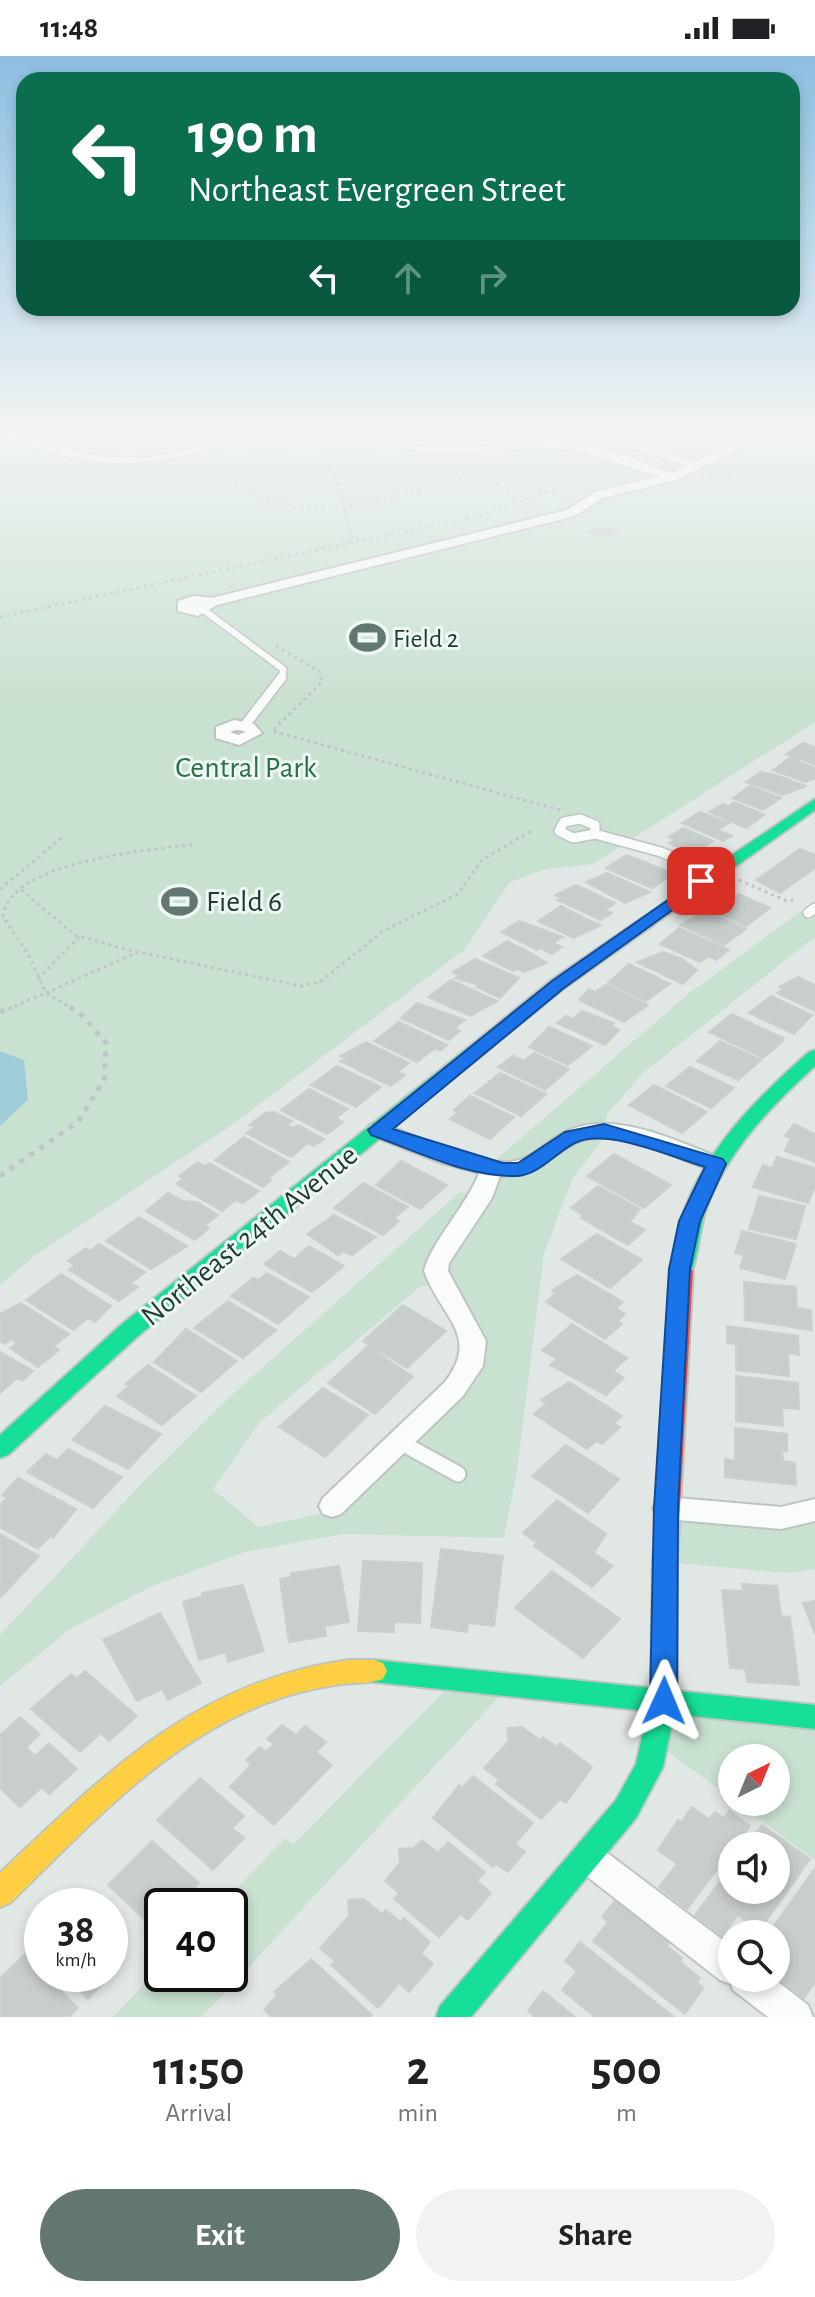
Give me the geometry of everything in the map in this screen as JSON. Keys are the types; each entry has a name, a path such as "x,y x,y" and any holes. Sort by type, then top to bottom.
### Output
{"street":[{"path":"207,607 542,521"},
{"name":"Northeast 24th Avenue","path":"0,1449 130,1330 558,984 815,803"},
{"path":"451,2017 587,1857 638,1791 649,1767 664,1701 666,1508 680,1269 690,1221 716,1164 748,1118 815,1056"},
{"path":"378,1130 492,1168 522,1169 571,1136 604,1130 716,1164"},
{"path":"332,1506 454,1389 471,1366 474,1341 436,1271 438,1262 481,1198 492,1168"},
{"path":"666,1508 781,1518 815,1510"},
{"path":"0,1893 165,1743 201,1719 254,1694 315,1676 367,1670 815,1717"},
{"path":"587,1857 718,1957"},
{"path":"763,1992 796,2017"}],"lane":[{"path":"207,607 283,669 282,681 245,725"},
{"path":"595,834 661,852 712,874"},
{"path":"400,1442 458,1474"}],"path":[{"path":"346,545 352,538 348,521"},
{"path":"0,617 457,521"},
{"path":"272,644 310,664 320,672 322,682 272,731 566,812"},
{"path":"21,890 61,926 81,936 138,952 301,986 320,982 383,931 458,894 482,860 533,830"},
{"path":"0,889 63,837"},
{"path":"0,1176 78,1122 104,1080 106,1043 80,1013 46,993 37,980 30,955 2,918 3,907 21,890 60,867 114,854 192,845"},
{"path":"733,877 787,901 797,900"},
{"path":"37,980 68,944 81,936"},
{"path":"0,1012 138,952"}],"green space":[{"name":"Central Park","path":"0,521 815,521 815,722 593,864 546,869 510,882 464,950 229,1127 37,1254 0,1285 0,1126 28,1100 24,1060 0,1051"},
{"path":"801,911 815,915 815,937 643,1073 607,1114 601,1142 572,1179 544,1254 517,1471 504,1538 344,1534 245,1552 152,1586 70,1629 0,1686 0,1635 144,1481 236,1391 460,1192 481,1198 499,1157 687,995","holes":["421,1286 442,1287 471,1366 334,1511 258,1527 213,1489 260,1422"]},
{"path":"666,1508 815,1510 815,1569 786,1573 665,1562"},
{"path":"456,1679 510,1685 248,1967 248,1888 237,1888 285,1838 293,1845"},
{"path":"664,1701 815,1717 815,1860 790,1842 790,1832 777,1832 755,1816 790,1816 790,1744 718,1744 718,1789 655,1742"},
{"path":"144,1985 144,1992 225,1992 202,2017 113,2017"}],"water":[{"path":"0,1051 24,1060 28,1100 0,1126"}],"building":[{"path":"596,528 610,528 617,533 611,537 597,536 591,532"},
{"path":"803,743 815,747 815,765 803,760 809,757 798,759 786,754"},
{"path":"790,758 815,768 815,779 805,782 773,770"},
{"path":"761,772 806,786 783,795 746,782"},
{"path":"750,786 781,798 763,810 733,798"},
{"path":"734,802 764,815 746,828 709,812"},
{"path":"700,812 729,823 718,830 732,836 723,841 682,823"},
{"path":"683,828 713,841 703,848 710,851 700,857 669,843 675,840 669,837"},
{"path":"800,849 815,855 815,868 780,893 756,880"},
{"path":"626,855 673,874 652,888 606,868"},
{"path":"607,873 650,892 625,903 586,882"},
{"path":"576,885 615,903 605,910 612,913 601,920 557,900 561,898 555,895"},
{"path":"739,894 770,908 746,926 709,909"},
{"path":"561,906 601,925 574,938 538,921"},
{"path":"706,911 746,929 724,945 680,925"},
{"path":"519,921 563,937 553,943 562,947 552,954 501,932"},
{"path":"679,928 729,950 716,960 709,956 700,962 660,944"},
{"path":"507,941 547,963 524,972 513,971 483,956"},
{"path":"663,952 682,959 697,970 683,984 637,962"},
{"path":"475,959 519,978 500,998 477,987 479,985 455,978 459,975 453,972"},
{"path":"629,964 670,984 646,1001 608,983"},
{"path":"798,977 815,985 815,1011 777,993 783,989 779,987"},
{"path":"451,980 497,1001 470,1016 428,997"},
{"path":"606,985 648,1005 624,1022 579,1000 589,989 595,992"},
{"path":"771,996 812,1015 794,1034 749,1013"},
{"path":"417,1003 465,1020 454,1028 460,1031 449,1040 401,1018"},
{"path":"582,1011 614,1023 611,1026 619,1030 605,1045 557,1023 566,1016 572,1019"},
{"path":"732,1014 783,1038 783,1041 763,1058 709,1032"},
{"path":"399,1022 447,1045 440,1051 435,1048 417,1062 374,1041"},
{"path":"549,1027 592,1046 568,1065 529,1047"},
{"path":"720,1041 761,1060 738,1080 697,1061"},
{"path":"366,1042 409,1063 398,1072 405,1075 391,1086 340,1061 345,1058 340,1056"},
{"path":"534,1053 569,1069 545,1090 498,1067 513,1056 524,1061"},
{"path":"337,1066 381,1087 356,1107 311,1085"},
{"path":"690,1067 734,1088 711,1108 666,1086"},
{"path":"500,1073 546,1094 521,1116 475,1093"},
{"path":"654,1085 707,1112 682,1133 629,1105"},
{"path":"309,1089 348,1109 336,1118 343,1122 327,1134 281,1110"},
{"path":"470,1096 514,1117 490,1139 450,1119 458,1112 454,1110"},
{"path":"274,1112 292,1121 287,1125 294,1128 298,1125 324,1139 314,1146 308,1143 291,1157 246,1133 254,1127 249,1125 265,1113"},
{"path":"794,1124 815,1134 815,1162 785,1151 791,1138 785,1136"},
{"path":"244,1137 289,1162 268,1178 271,1180 263,1187 215,1160"},
{"path":"614,1154 671,1185 644,1208 587,1176"},
{"path":"777,1157 815,1168 815,1186 808,1203 753,1187 763,1165 772,1168"},
{"path":"401,1161 447,1185 420,1209 376,1185"},
{"path":"198,1162 205,1166 209,1163 259,1191 243,1203 236,1200 222,1211 176,1184 183,1179 179,1176"},
{"path":"363,1183 408,1207 394,1218 399,1221 383,1235 334,1208"},
{"path":"598,1186 640,1209 630,1222 645,1230 628,1245 581,1218 584,1216 571,1208"},
{"path":"168,1193 183,1201 197,1202 218,1215 204,1226 209,1228 195,1240 146,1211"},
{"path":"759,1196 805,1206 796,1239 749,1229"},
{"path":"334,1215 376,1237 352,1255 343,1251 338,1255 307,1234"},
{"path":"139,1217 187,1246 151,1269 106,1241"},
{"path":"742,1231 796,1244 785,1279 740,1268 744,1255 735,1253"},
{"path":"597,1234 642,1260 610,1288 561,1259"},
{"path":"99,1244 145,1272 131,1283 138,1287 119,1301 69,1270 75,1265 68,1261 86,1248 90,1251"},
{"path":"309,1246 344,1266 312,1292 264,1264 280,1251 294,1259"},
{"path":"267,1273 309,1297 278,1324 231,1296 253,1278 258,1280"},
{"path":"61,1274 111,1306 95,1322 88,1318 73,1330 26,1300"},
{"path":"577,1275 623,1302 616,1308 625,1314 618,1321 622,1324 605,1339 546,1302 556,1293 552,1290"},
{"path":"744,1282 796,1287 797,1308 811,1310 812,1330 745,1320"},
{"path":"228,1301 276,1330 243,1358 194,1328"},
{"path":"21,1303 69,1334 54,1346 59,1350 38,1367 10,1348 17,1343 11,1339 5,1344 0,1341 0,1314"},
{"path":"403,1305 446,1331 407,1368 363,1341"},
{"path":"572,1324 627,1358 613,1371 624,1378 606,1395 550,1365 557,1359 542,1350"},
{"path":"727,1326 798,1336 799,1355 788,1353 789,1376 736,1370 736,1344 727,1343"},
{"path":"186,1329 237,1361 201,1392 154,1362"},
{"path":"368,1346 413,1377 375,1414 328,1383"},
{"path":"0,1352 33,1371 22,1381 17,1378 0,1393"},
{"path":"148,1365 196,1396 162,1425 117,1396 129,1386 125,1384"},
{"path":"736,1376 798,1383 799,1409 782,1408 783,1426 736,1421"},
{"path":"569,1382 622,1416 614,1424 620,1427 602,1444 596,1441 587,1449 534,1414 546,1403 541,1400"},
{"path":"323,1388 368,1415 325,1457 279,1427"},
{"path":"105,1406 161,1434 128,1469 72,1440"},
{"path":"735,1428 787,1434 787,1451 782,1450 783,1461 795,1463 796,1485 725,1477 725,1459 735,1461"},
{"path":"566,1445 619,1479 588,1513 532,1476"},
{"path":"68,1449 122,1477 93,1508 27,1472 46,1454 57,1460"},
{"path":"18,1478 76,1509 53,1538 50,1536 38,1549 0,1527 0,1505 7,1498 2,1495"},
{"path":"557,1500 606,1534 594,1553 613,1566 592,1587 534,1546 537,1543 523,1533"},
{"path":"0,1534 39,1556 1,1597 0,1596"},
{"path":"441,1549 503,1556 494,1626 468,1623 467,1632 431,1627"},
{"path":"363,1561 422,1563 420,1623 394,1622 394,1632 358,1631"},
{"path":"339,1566 349,1622 325,1626 326,1636 289,1642 280,1579 291,1577 291,1573"},
{"path":"552,1571 620,1619 583,1658 515,1608"},
{"path":"742,1584 777,1586 781,1616 790,1617 799,1685 747,1682 745,1669 730,1668 722,1590 743,1591"},
{"path":"243,1585 264,1651 228,1662 226,1652 199,1660 183,1602 203,1596 202,1593"},
{"path":"815,1601 815,1634 803,1603"},
{"path":"160,1613 201,1683 168,1700 162,1689 137,1701 103,1640"},
{"path":"85,1671 137,1716 109,1741 101,1733 80,1752 31,1709 71,1674 77,1678"},
{"path":"20,1717 40,1734 26,1747 35,1756 49,1743 77,1769 49,1794 42,1787 20,1807 0,1788 0,1735"},
{"path":"282,1725 296,1735 305,1726 326,1742 316,1752 332,1765 274,1825 230,1787 251,1765 246,1760 260,1747 266,1752 274,1744 267,1739"},
{"path":"522,1727 540,1740 543,1737 557,1747 560,1743 592,1767 566,1803 560,1799 541,1819 496,1784 499,1780 484,1768 509,1741 507,1728"},
{"path":"473,1776 533,1823 515,1844 525,1852 508,1872 496,1864 493,1867 433,1818 459,1785 462,1788"},
{"path":"200,1778 244,1816 232,1828 244,1838 213,1870 157,1820"},
{"path":"692,1807 709,1819 715,1812 724,1818 736,1816 750,1826 745,1832 718,1832 718,1868 687,1909 659,1887 677,1864 658,1850 678,1820 681,1822"},
{"path":"762,1825 772,1832 757,1832"},
{"path":"422,1840 438,1853 448,1842 485,1872 477,1881 491,1893 468,1920 460,1914 439,1937 394,1899 399,1893 385,1881 400,1863 399,1849 414,1848"},
{"path":"152,1841 199,1883 194,1888 144,1888 144,1919 128,1904 128,1888 111,1888 108,1885"},
{"path":"790,1845 810,1859 790,1887"},
{"path":"815,1868 815,1982 804,1998 790,1988 790,1920 778,1920"},
{"path":"718,1884 718,1904 778,1904 767,1920 745,1920 738,1915 734,1920 718,1920 718,1933 695,1915"},
{"path":"364,1899 382,1914 386,1910 401,1922 404,1918 430,1942 421,1953 433,1964 409,1992 399,1983 378,2008 331,1965 335,1961 320,1948 349,1916 348,1900"},
{"path":"615,1900 663,1934 670,1942 667,1946 682,1958 680,1962 700,1978 697,1983 703,1988 685,2014 593,1941 608,1922 602,1917"},
{"path":"580,1942 674,2017 595,2017 562,1990 577,1971 565,1961"},
{"path":"24,1955 24,1992 62,1992 78,2008 69,2017 0,2017 0,1978"},
{"path":"311,1959 372,2015 272,2017 264,2010 277,1995 274,1992"},
{"path":"543,1991 575,2017 534,2017 528,2011"},
{"path":"81,1992 95,1992 88,1999"}],"traffic: fast":[{"path":"723,868 815,803"},
{"path":"0,1449 130,1330 505,1027"},
{"path":"682,1271 696,1207 726,1151 768,1101 815,1056"},
{"path":"451,2017 626,1809 649,1767 664,1701 665,1561"},
{"path":"374,1671 815,1717"}],"traffic: slow":[{"path":"505,1027 558,984 723,868"},
{"path":"0,1893 140,1764 218,1712 261,1692 308,1679 374,1671"}],"traffic: jam":[{"path":"665,1561 682,1271"}],"place":[{"name":"Field 2","path":"367,638"},
{"name":"Field 6","path":"180,901"}],"route":[{"path":"664,1701 666,1508 680,1269 690,1221 716,1164 604,1130 584,1131 571,1136 522,1169 503,1169 475,1164 378,1130 558,984 701,881"}]}
